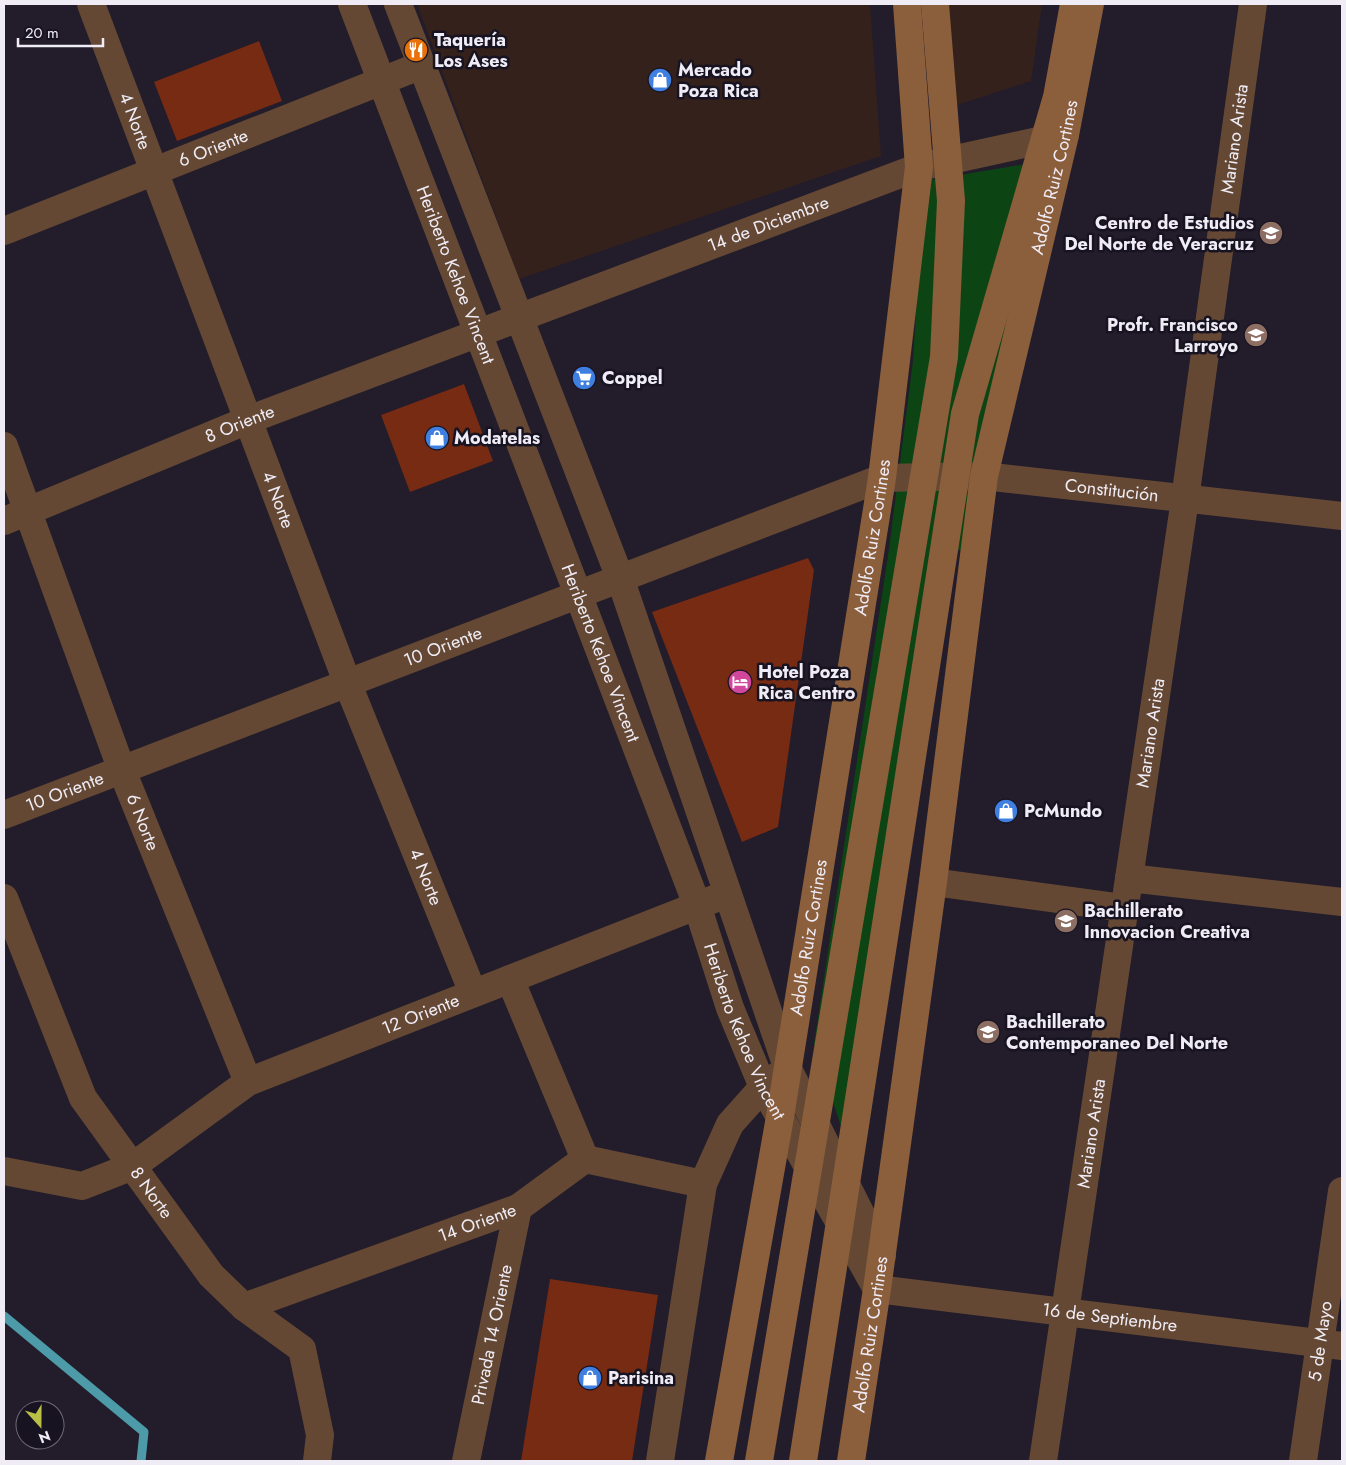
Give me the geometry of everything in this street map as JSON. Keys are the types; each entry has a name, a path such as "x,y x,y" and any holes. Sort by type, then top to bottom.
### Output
{"main road":[{"name":"Adolfo Ruiz Cortines","path":"720,1461 780,1117 882,478 919,168 907,4"},
{"path":"759,1461 944,357 952,201 935,4"},
{"path":"803,1461 965,414 1056,97 1074,4"},
{"name":"Adolfo Ruiz Cortines","path":"851,1461 882,1256 933,882 984,476 1065,136 1090,4"}],"street":[{"name":"4 Norte","path":"91,4 347,682 473,993"},
{"name":"Heriberto Kehoe Vincent","path":"352,4 697,905 730,1008 763,1087 877,1289"},
{"name":"Heriberto Kehoe Vincent","path":"398,4 620,578 787,1067 882,1256"},
{"name":"Mariano Arista","path":"1043,1461 1185,499 1253,4"},
{"name":"6 Oriente","path":"4,231 422,65"},
{"name":"14 de Diciembre","path":"478,334 518,317 919,168 1065,136"},
{"name":"8 Oriente","path":"16,516 248,420 478,334"},
{"name":"6 Norte","path":"4,446 16,516 121,768 248,1082"},
{"name":"Constitución","path":"882,478 984,476 1342,516"},
{"name":"10 Oriente","path":"4,815 121,768 882,478"},
{"path":"1129,878 1342,902"},
{"path":"933,882 1124,908"},
{"name":"12 Oriente","path":"4,1172 82,1186 133,1166 248,1082 697,905 727,895"},
{"name":"8 Norte","path":"4,898 83,1098 211,1275 244,1307 302,1350 320,1435 317,1461"},
{"path":"510,979 585,1159 703,1184"},
{"path":"660,1461 703,1184 730,1124 763,1087 787,1067"},
{"name":"14 Oriente","path":"244,1307 518,1208 585,1159"},
{"name":"5 de Mayo","path":"1303,1461 1331,1345 1342,1191"},
{"name":"Privada 14 Oriente","path":"466,1461 518,1208"},
{"name":"16 de Septiembre","path":"877,1289 1331,1345"}],"shaded area":[{"name":"Mercado Poza Rica","path":"417,4 870,4 881,156 519,279"},
{"path":"935,4 1042,4 1031,81 942,110"}],"green space":[{"path":"1038,162 963,550 945,550 852,1160 814,1044 889,549 913,361 924,181"}],"building":[{"path":"259,41 282,101 177,141 154,82"},
{"name":"Modatelas","path":"464,384 493,461 410,492 381,415"},
{"path":"808,558 814,570 778,827 742,842 652,612"},
{"name":"Parisina","path":"550,1279 658,1295 632,1461 521,1461"}],"waterway":[{"path":"4,1316 144,1432 141,1461"}],"place":[{"name":"Taquería Los Ases","path":"416,50"},
{"name":"Mercado Poza Rica","path":"660,80"},
{"name":"Centro de Estudios Del Norte de Veracruz","path":"1271,233"},
{"name":"Profr. Francisco Larroyo","path":"1256,335"},
{"name":"Coppel","path":"584,378"},
{"name":"Modatelas","path":"437,438"},
{"name":"Hotel Poza Rica Centro","path":"740,682"},
{"name":"PcMundo","path":"1006,811"},
{"name":"Bachillerato Innovacion Creativa","path":"1066,921"},
{"name":"Bachillerato Contemporaneo Del Norte","path":"988,1032"},
{"name":"Parisina","path":"590,1378"}]}
